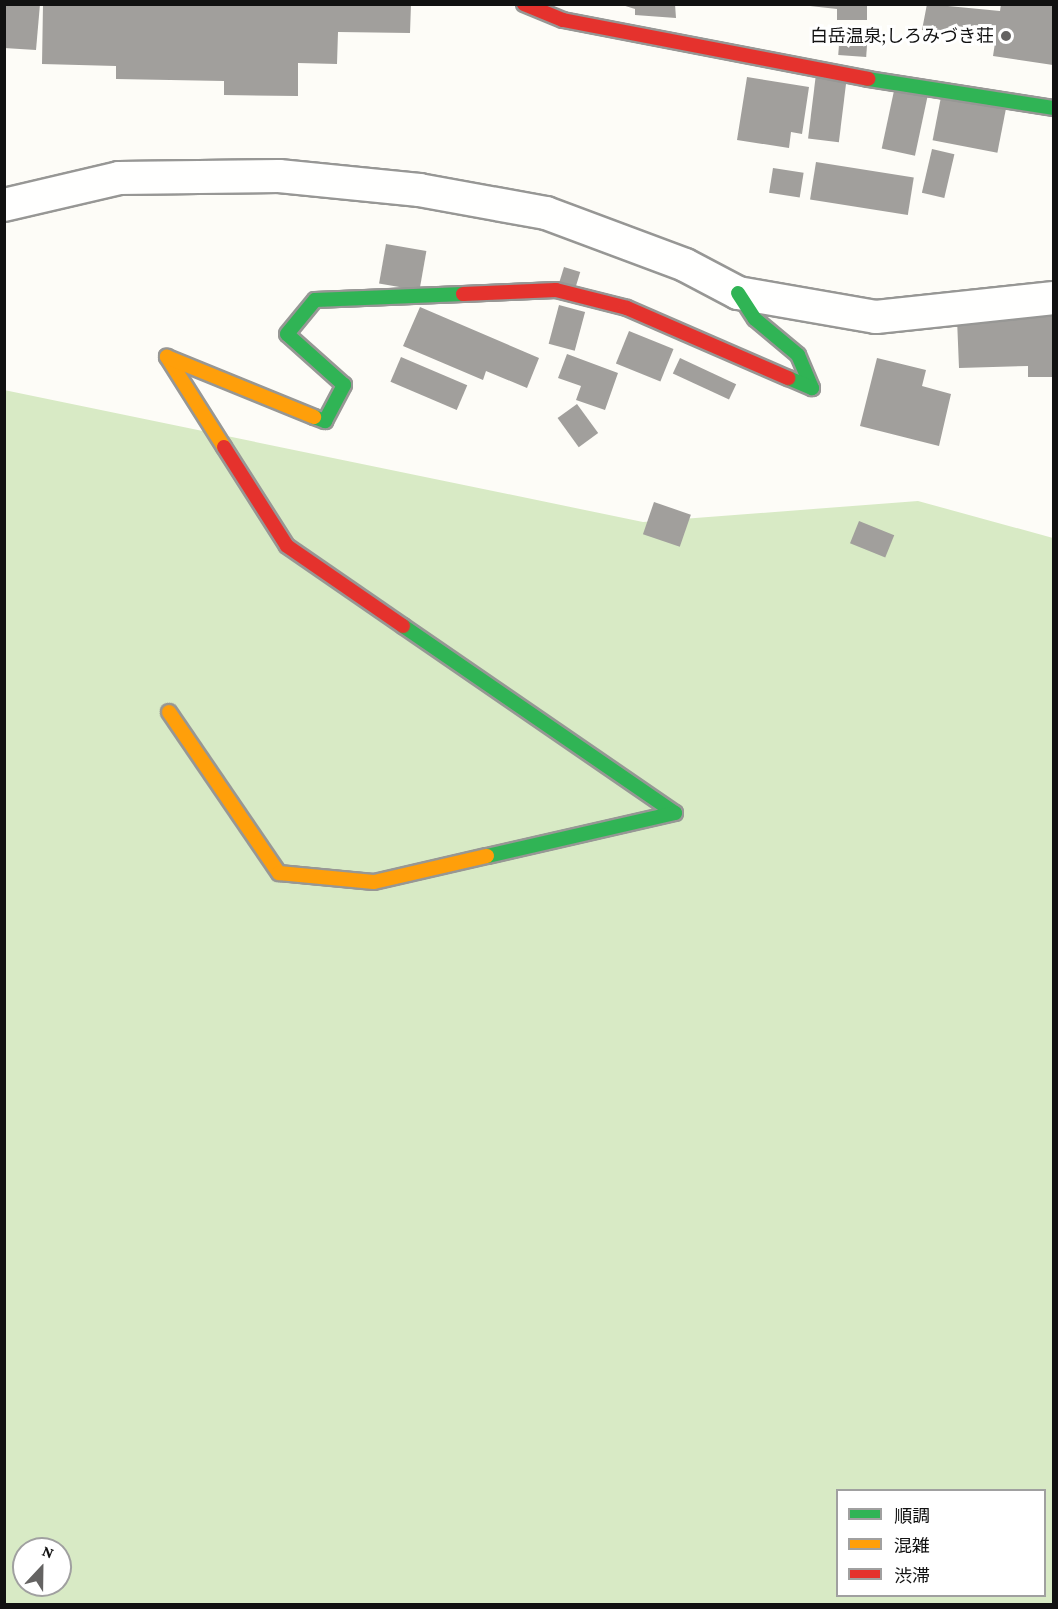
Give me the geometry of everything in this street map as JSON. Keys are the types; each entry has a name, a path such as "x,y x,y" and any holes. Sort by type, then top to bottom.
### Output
{"street":[{"path":"524,4 563,20 825,72 1053,108"},
{"path":"4,205 119,178 279,176 419,190 546,213 685,265 738,292 876,318 1053,298"},
{"path":"169,712 279,873 374,882 675,813 287,546 167,357 325,422 344,385 287,334 315,300 556,290 627,308 812,388 798,355 755,319 738,292"}],"green space":[{"path":"4,390 643,522 918,501 1053,538 1053,1604 5,1604"}],"building":[{"path":"4,4 40,4 36,50 4,48"},
{"path":"43,4 411,4 410,33 338,32 337,64 298,63 298,96 224,95 224,81 116,79 116,66 42,64"},
{"path":"619,4 675,4 676,18 635,15 635,9"},
{"path":"792,4 867,4 867,20 837,20 837,9"},
{"name":"白岳温泉;しろみづき荘","path":"927,4 1000,11 1001,4 1054,4 1053,65 993,56 995,43 922,30"},
{"path":"840,30 868,32 866,57 838,55"},
{"path":"816,74 847,78 839,142 808,139"},
{"path":"747,77 809,87 802,134 791,132 789,148 737,140"},
{"path":"895,86 928,93 915,156 882,149"},
{"path":"941,97 1006,110 997,153 933,140"},
{"path":"932,149 954,154 944,198 922,193"},
{"path":"816,162 914,177 908,215 810,200"},
{"path":"773,168 804,173 800,198 769,193"},
{"path":"386,244 426,251 419,291 379,283"},
{"path":"564,267 580,272 575,288 559,283"},
{"path":"559,305 585,312 575,351 549,344"},
{"path":"420,307 539,358 527,388 486,371 483,380 403,346"},
{"path":"1054,316 1054,377 1028,377 1028,366 959,368 957,319"},
{"path":"629,331 674,349 660,381 616,363"},
{"path":"567,354 618,373 605,410 576,400 581,386 558,378"},
{"path":"401,357 467,385 457,410 390,382"},
{"path":"680,358 736,384 729,400 673,373"},
{"path":"877,358 926,370 922,386 951,394 939,446 860,426"},
{"path":"577,404 598,433 579,447 558,418"},
{"path":"654,502 691,515 680,547 643,534"},
{"path":"859,521 894,535 885,557 850,543"}],"traffic: fast":[{"path":"868,79 1054,108"},
{"path":"738,293 755,319 798,355 812,388 788,378"},
{"path":"314,417 325,421 344,385 287,334 315,300 463,294"},
{"path":"403,626 675,813 487,856"}],"traffic: slow":[{"path":"224,447 167,357 314,417"},
{"path":"169,712 279,873 374,882 487,856"}],"traffic: jam":[{"path":"524,4 563,20 868,79"},
{"path":"463,294 556,290 627,308 788,378"},
{"path":"224,447 287,546 403,626"}],"place":[{"name":"白岳温泉;しろみづき荘","path":"1006,36"}]}
